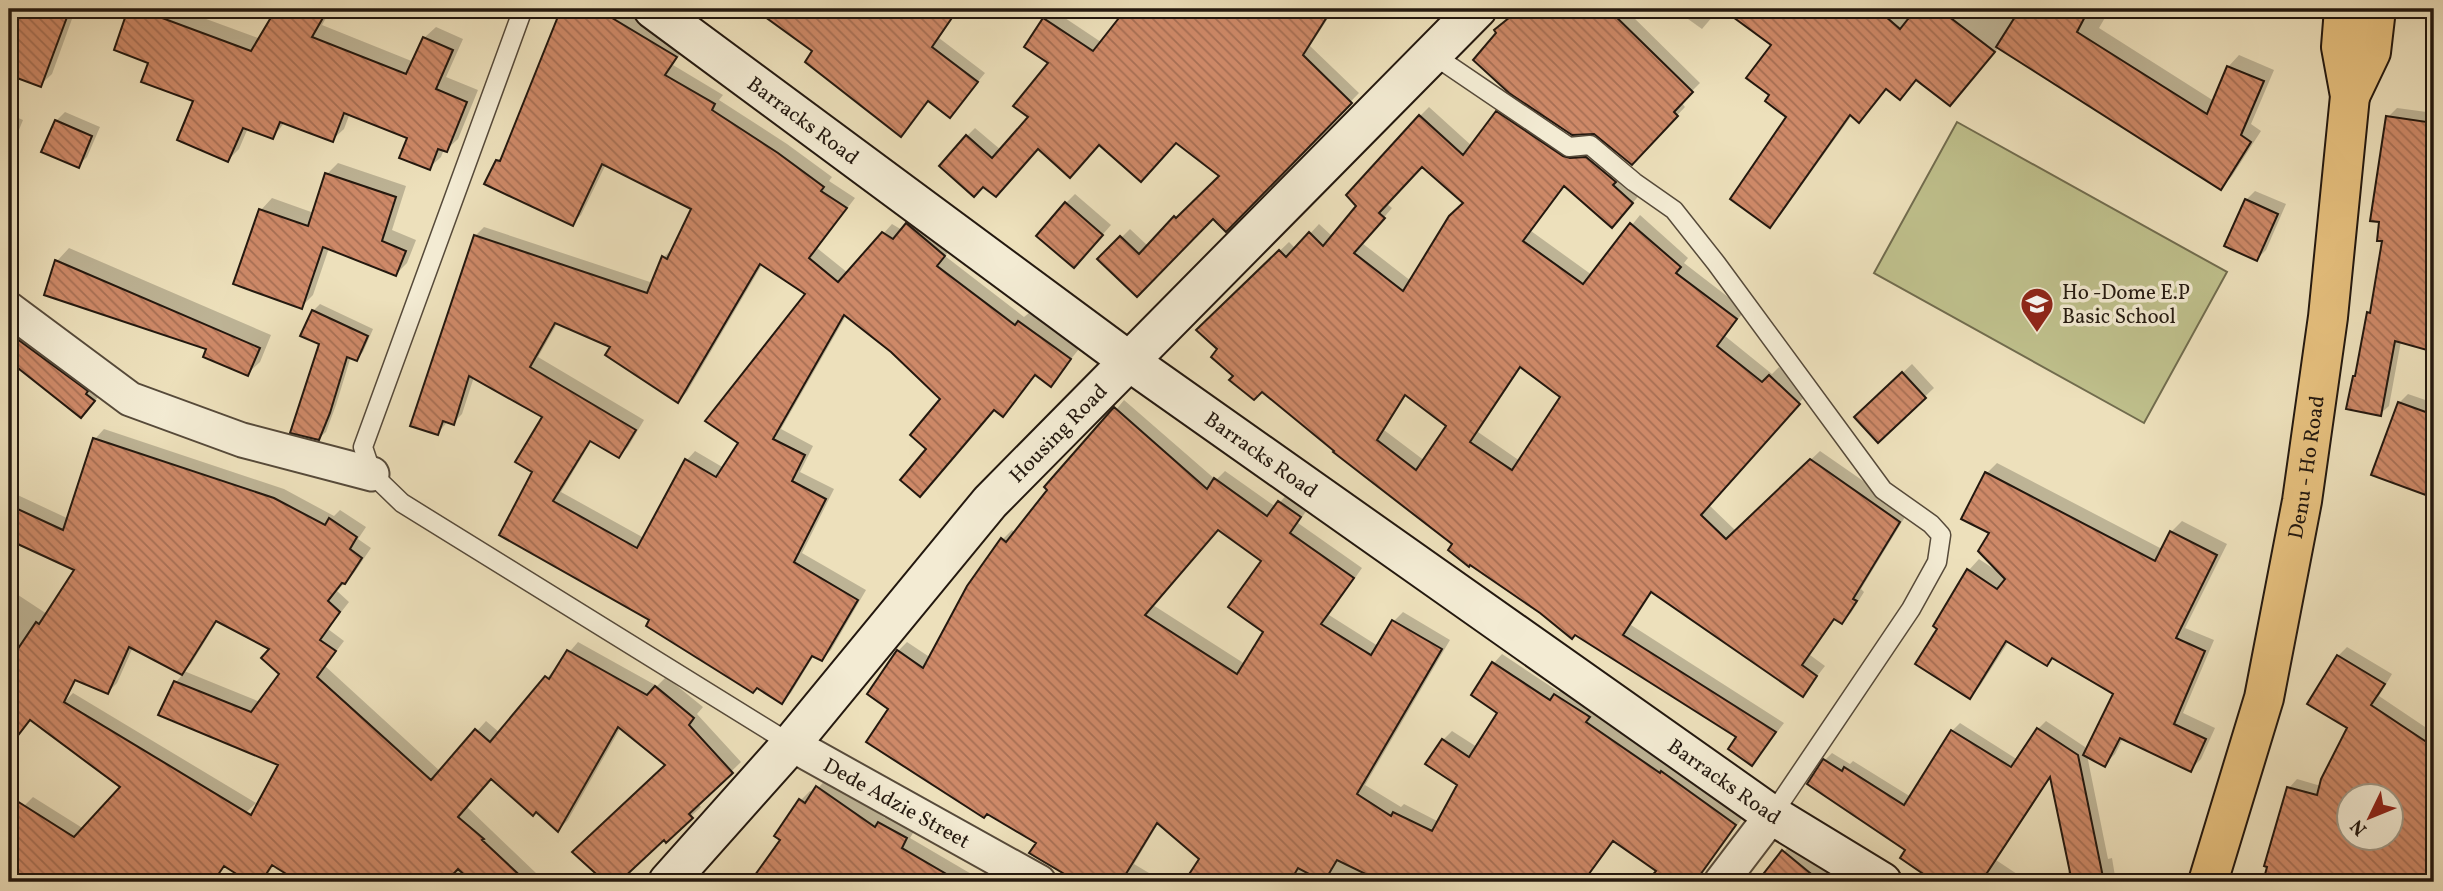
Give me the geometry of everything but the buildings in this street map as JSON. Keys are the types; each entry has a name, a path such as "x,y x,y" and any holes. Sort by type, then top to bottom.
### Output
{"main road":[{"name":"Denu - Ho Road","path":"2208,882 2264,698 2302,501 2328,317 2350,96 2341,47 2344,9"},
{"name":"Denu - Ho Road","path":"2350,96 2371,52 2376,9"}],"street":[{"name":"Barracks Road","path":"653,9 1130,362 1772,815 1882,882"},
{"name":"Housing Road","path":"668,882 791,744 990,502 1477,9"},
{"path":"9,309 130,398 242,440 372,474"},
{"name":"Dede Adzie Street","path":"791,744 1039,882"},
{"path":"1721,882 1772,815"}],"lane":[{"path":"523,9 363,447 372,474 402,503 791,744"},
{"path":"1432,54 1569,146 1590,145 1634,182 1674,210 1883,490 1931,524 1941,535 1937,562 1911,609 1772,815"}],"green space":[{"path":"1957,122 2227,272 2144,423 1874,273"}],"place":[{"name":"Ho -Dome E.P Basic School","path":"2037,334"}]}
